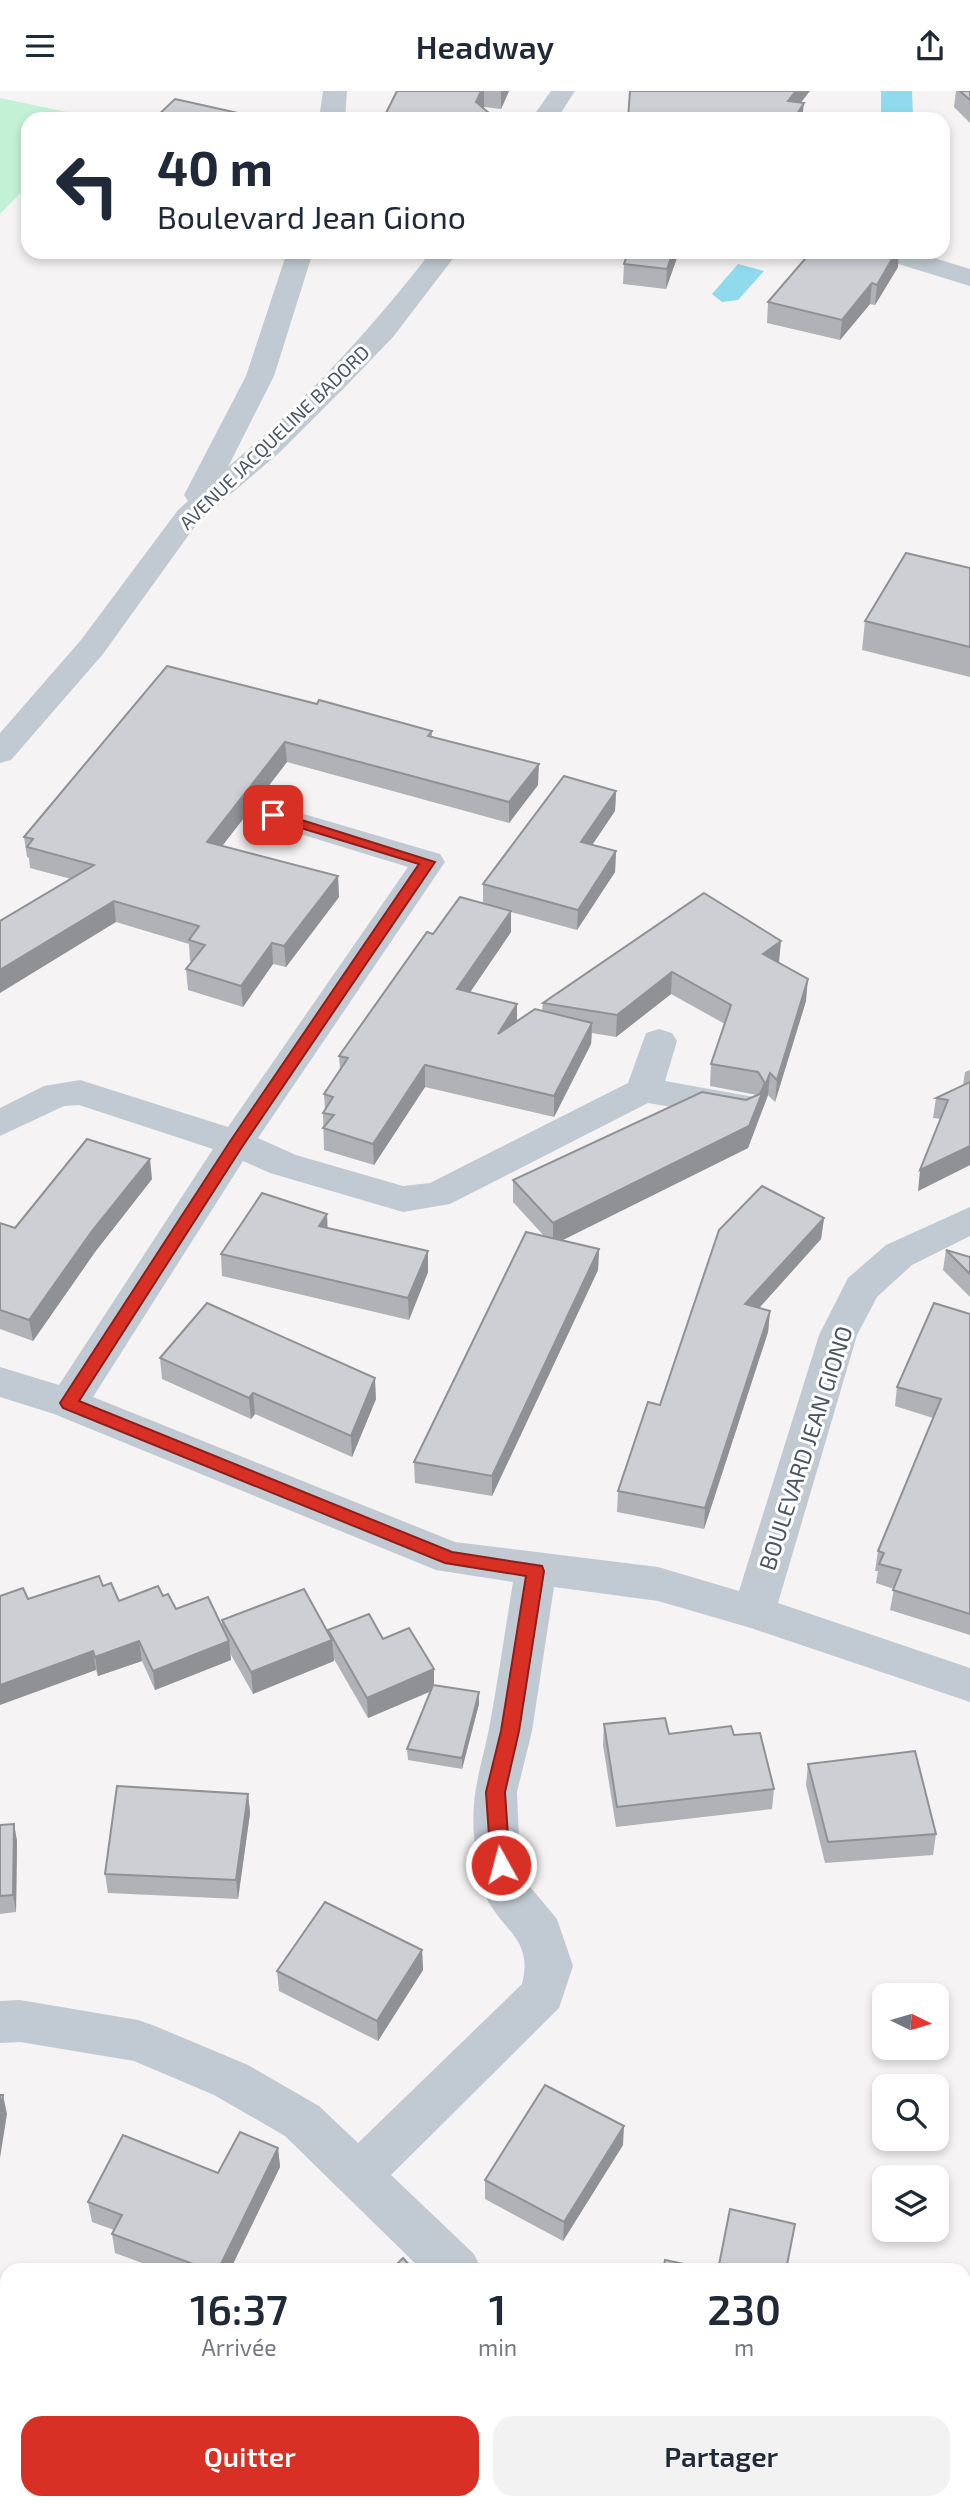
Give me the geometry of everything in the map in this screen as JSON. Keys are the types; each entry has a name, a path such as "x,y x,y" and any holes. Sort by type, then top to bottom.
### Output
{"street":[{"path":"333,112 335,91"},
{"path":"549,112 563,91"},
{"path":"188,516 239,423 260,376 298,259"},
{"name":"AVENUE JACQUELINE BADORD","path":"0,753 92,647 188,516 270,446 336,380 383,331 440,259"},
{"path":"910,259 970,278"},
{"path":"68,1403 236,1143 428,862 273,815"},
{"path":"645,1090 659,1041"},
{"path":"0,1123 57,1095 80,1092 236,1143 283,1164 403,1199 437,1195 645,1090 743,1106"},
{"name":"BOULEVARD JEAN GIONO","path":"754,1612 838,1335 862,1288 899,1255 970,1220"},
{"path":"0,1382 68,1403 451,1558 536,1571 658,1584 754,1612 970,1685"},
{"path":"359,2174 543,1994 550,1966 541,1933 505,1889 497,1841 496,1804 536,1571"},
{"path":"0,2022 20,2021 138,2041 231,2080 302,2121 450,2263"}],"green space":[{"path":"0,98 67,112 21,112 21,192 0,214"}],"water":[{"path":"881,91 912,91 913,112 881,112"},
{"path":"738,264 764,271 738,300 722,302 712,294"}],"building":[{"path":"397,91 481,91 476,102 488,112 386,112"},
{"path":"630,91 796,91 788,101 804,103 798,112 628,112"},
{"path":"960,91 970,91 970,100"},
{"path":"175,99 234,112 161,112"},
{"path":"626,259 671,259 667,269 624,264"},
{"path":"805,259 892,259 877,285 872,283 842,320 768,302"},
{"path":"906,553 970,568 970,647 865,621"},
{"path":"167,666 317,704 319,700 432,731 428,736 539,764 509,802 285,742 207,842 338,876 284,946 272,943 241,986 186,969 205,945 189,940 199,926 114,901 0,970 0,921 94,865 27,847 33,839 24,837"},
{"path":"564,776 616,791 581,842 616,851 578,910 483,884"},
{"path":"704,893 781,941 763,954 808,979 777,1080 770,1073 749,1126 553,1223 513,1180 702,1092 746,1100 760,1094 765,1083 758,1072 711,1064 731,1005 672,972 617,1015 543,1003"},
{"path":"460,897 511,911 457,989 517,1004 498,1034 535,1009 592,1023 554,1096 425,1065 373,1144 323,1128 334,1115 323,1113 333,1097 324,1094 348,1058 339,1056 427,932 433,934"},
{"path":"970,1082 970,1146 920,1170 948,1100 936,1098"},
{"path":"87,1139 150,1159 92,1231 29,1320 0,1310 0,1223 15,1228"},
{"path":"762,1186 824,1218 745,1304 770,1311 705,1508 618,1491 648,1402 660,1405 719,1230"},
{"path":"262,1193 327,1214 319,1226 428,1251 408,1298 221,1254"},
{"path":"526,1232 599,1249 492,1476 414,1462"},
{"path":"946,1250 970,1257 970,1274"},
{"path":"207,1303 375,1378 351,1436 253,1393 249,1398 160,1358"},
{"path":"934,1303 970,1314 970,1614 893,1590 901,1570 879,1564 884,1553 878,1551 941,1399 897,1387"},
{"path":"99,1576 103,1586 111,1583 119,1601 158,1586 163,1596 168,1594 176,1609 208,1597 229,1641 153,1671 139,1641 95,1657 93,1651 0,1685 0,1596 23,1588 28,1599"},
{"path":"304,1589 332,1640 251,1672 222,1620"},
{"path":"369,1614 383,1639 409,1628 434,1669 367,1698 328,1630"},
{"path":"433,1685 479,1692 462,1758 407,1749"},
{"path":"665,1718 669,1734 731,1726 734,1735 760,1733 774,1789 617,1807 604,1724"},
{"path":"915,1751 936,1834 828,1842 808,1764"},
{"path":"117,1786 248,1794 236,1880 105,1874"},
{"path":"14,1824 13,1895 0,1896 0,1825"},
{"path":"325,1902 422,1950 377,2021 277,1971"},
{"path":"545,2085 624,2126 564,2222 485,2180"},
{"path":"240,2132 278,2148 221,2263 190,2263 112,2234 122,2215 88,2202 123,2135 218,2173"},
{"path":"730,2209 795,2224 787,2263 719,2263"}],"route":[{"path":"273,815 428,862 236,1143 68,1403 451,1558 536,1571 510,1731 495,1792 501,1865"}]}
